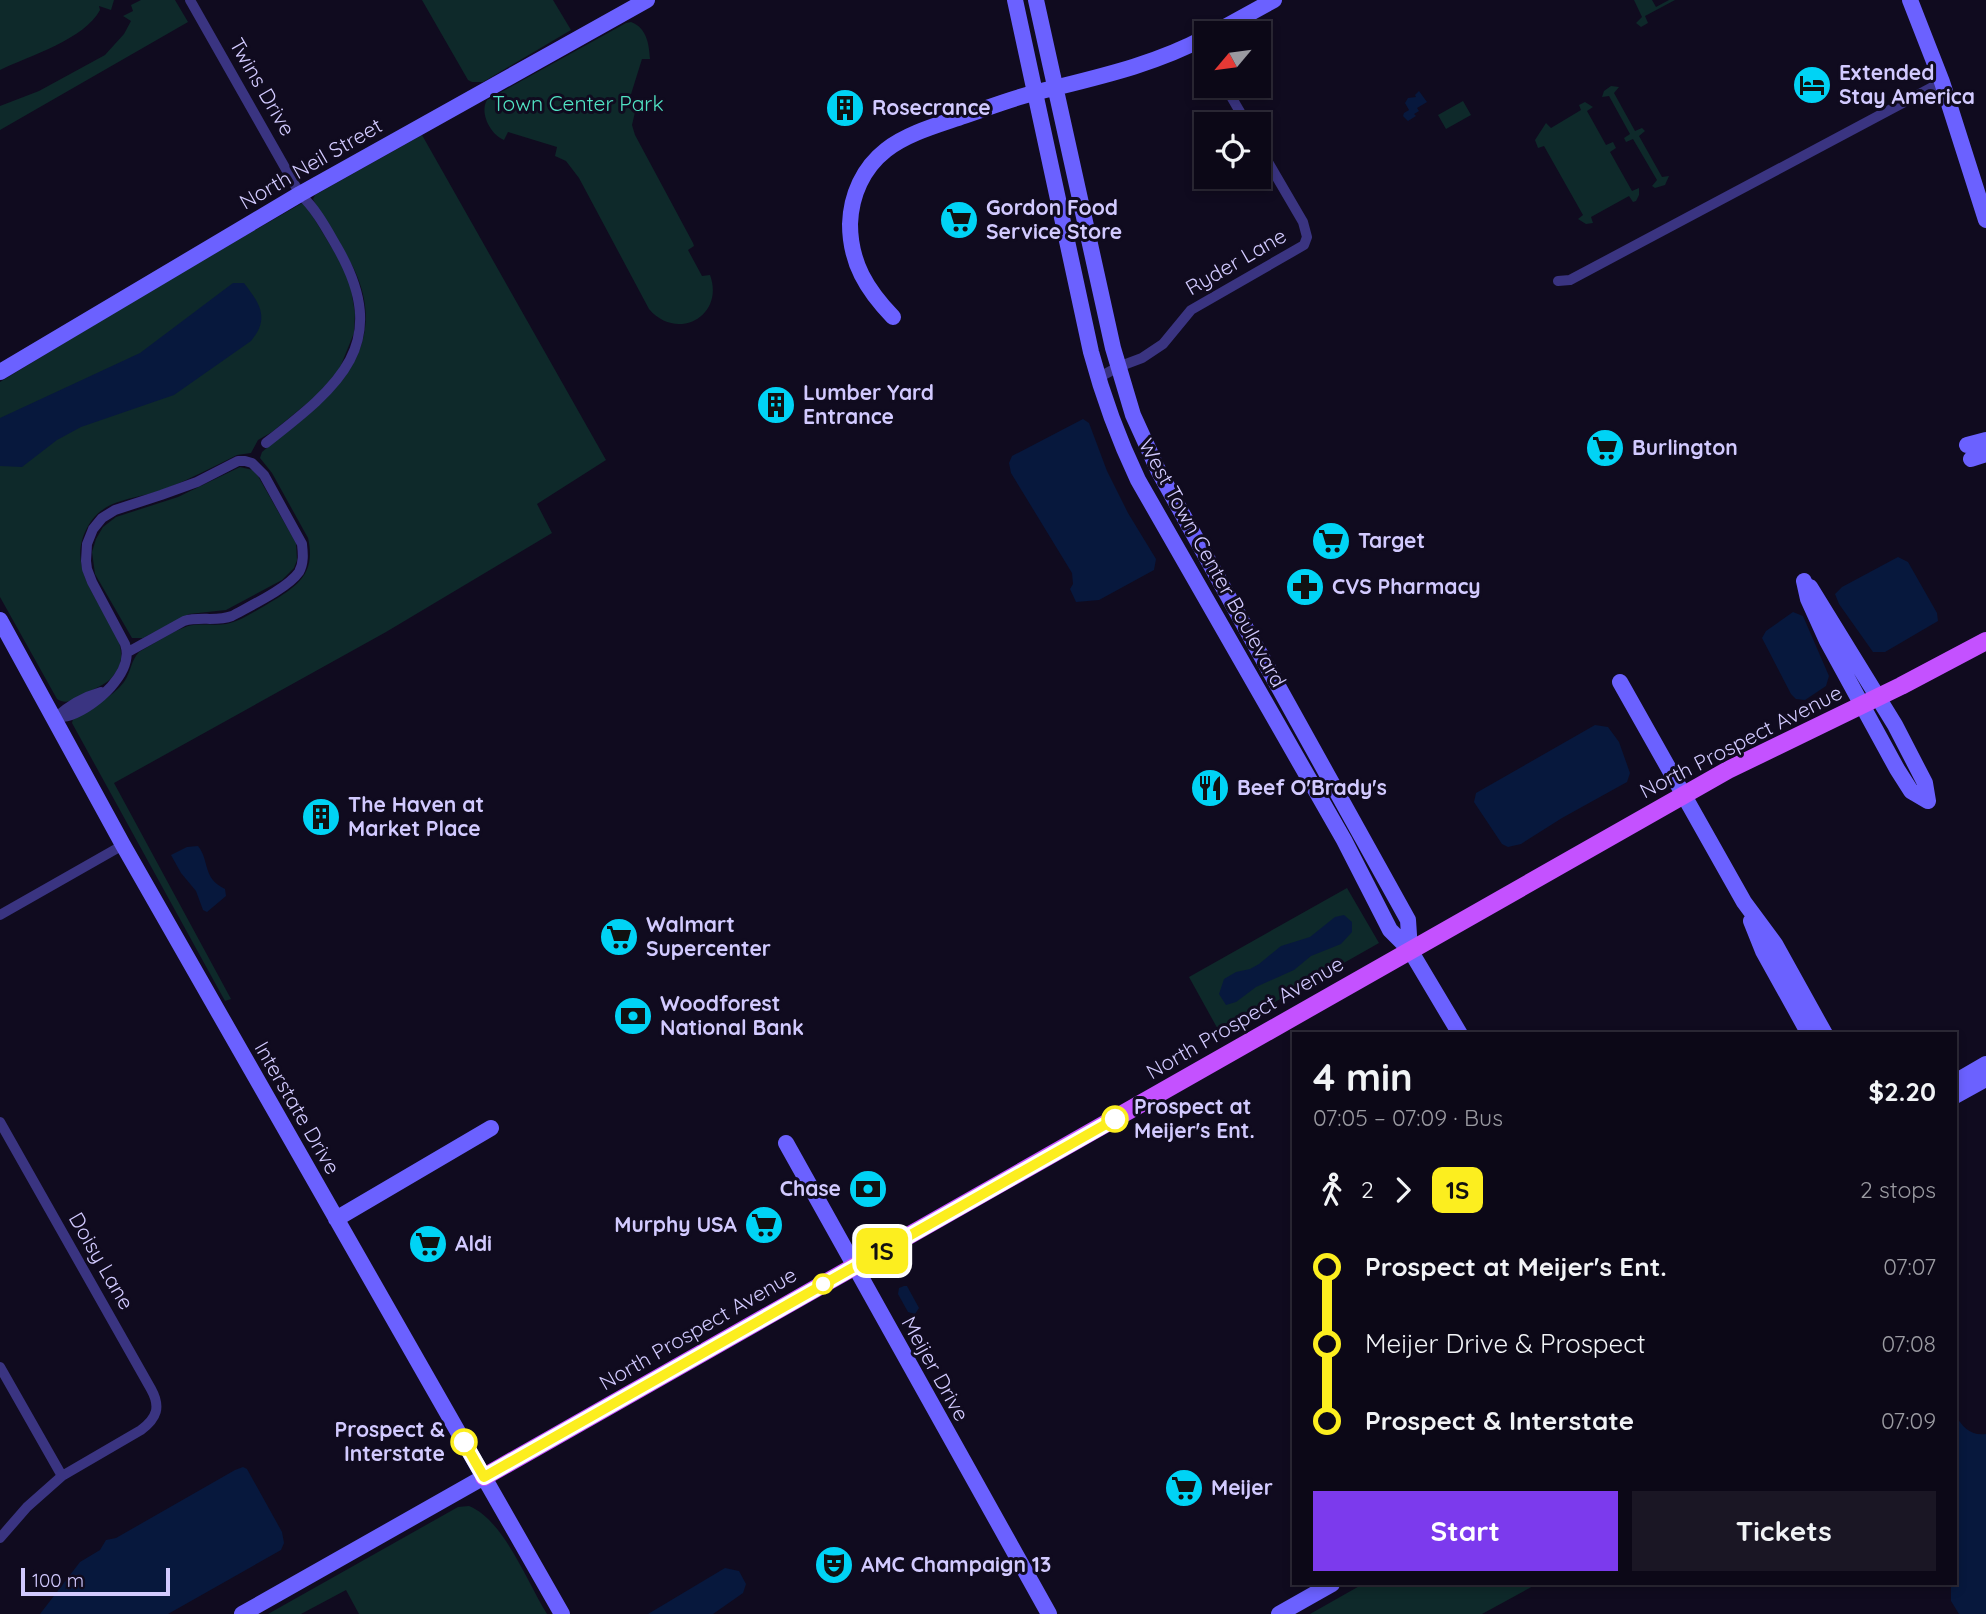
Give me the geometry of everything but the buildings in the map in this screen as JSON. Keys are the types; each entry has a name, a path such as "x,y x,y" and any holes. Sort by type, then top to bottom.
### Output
{"main road":[{"name":"North Neil Street","path":"0,372 300,194 647,0"},
{"name":"West Town Center Boulevard","path":"1015,0 1098,378 1112,422 1139,480 1344,840 1390,930 1410,950 1459,1032"},
{"name":"West Town Center Boulevard","path":"1036,0 1118,367 1133,415 1158,470 1408,920 1410,950"},
{"path":"1238,21 1274,0"},
{"path":"1910,0 1942,82 1986,220"},
{"path":"893,317 874,296 859,273 851,246 850,213 854,197 868,170 887,150 901,141 957,119 1035,93 1143,64 1194,45"},
{"path":"1975,452 1986,440"},
{"path":"1871,701 1815,590 1804,581 1808,599 1827,641 1871,701 1925,783 1928,801 1911,790 1871,701"},
{"name":"Interstate Drive","path":"0,620 123,845 562,1614"},
{"name":"North Prospect Avenue","path":"242,1614 1728,770 1871,701 1986,641"},
{"path":"1620,682 1744,902 1775,944 1824,1032"},
{"path":"1744,902 1763,951 1808,1032"},
{"path":"1957,1081 1986,1065"},
{"path":"1957,1095 1986,1079"},
{"path":"336,1219 491,1128"},
{"name":"Meijer Drive","path":"786,1143 1049,1614"},
{"path":"1279,1614 1330,1585"}],"street":[{"name":"Twins Drive","path":"190,0 300,194 314,208 352,277 358,298 360,336 346,370 311,408 266,443"},
{"path":"1558,281 1570,280 1942,82"},
{"name":"Ryder Lane","path":"1098,378 1142,358 1163,344 1191,310 1304,245 1307,237 1303,222 1271,167"},
{"path":"54,718 77,701 104,692 122,674 128,652 87,569 87,544 93,529 102,518 114,510 197,482 238,461 252,463 264,475 302,544 299,572 279,589 232,616 225,619 192,618 128,652"},
{"path":"0,915 123,845"},
{"name":"Doisy Lane","path":"0,1122 156,1398 157,1408 152,1422 62,1476"},
{"path":"0,1367 62,1476 27,1507 0,1538"}],"green space":[{"path":"0,0 114,0 111,10 99,6 100,10 93,20 69,38 0,70"},
{"path":"141,0 175,0 188,22 0,130 0,106 39,91 105,55 124,34 131,21 123,16 133,11 131,5"},
{"path":"422,0 553,0 571,30 483,82 472,82 468,80"},
{"path":"1634,0 1652,0 1656,7 1675,0 1645,16 1648,23 1641,27 1636,23 1642,17"},
{"name":"Town Center Park","path":"631,22 644,32 650,59 642,59 627,107 635,112 632,125 635,135 693,243 694,246 688,250 702,276 710,275 713,290 711,302 705,312 696,320 685,324 660,319 649,309 579,178 566,161 555,156 557,147 508,132 504,140 495,133 485,117 487,100"},
{"path":"1611,86 1619,87 1614,93 1635,131 1642,128 1645,131 1639,136 1662,177 1669,176 1665,185 1655,188 1652,186 1657,180 1633,139 1626,142 1624,138 1630,134 1609,96 1602,97 1604,91"},
{"path":"1463,101 1471,115 1446,129 1438,115"},
{"path":"1585,102 1593,107 1587,111 1606,145 1613,142 1616,148 1610,152 1632,191 1639,188 1636,201 1633,202 1629,196 1591,217 1593,223 1586,224 1578,219 1583,215 1544,146 1538,148 1535,140 1546,123 1551,128 1581,110 1579,105"},
{"path":"422,135 606,460 537,504 552,533 386,632 114,783 231,999 225,1001 72,723 73,719 119,688 139,652 188,626 226,624 242,619 286,593 306,571 310,551 308,538 272,473 260,458 262,452 332,393 360,350 365,325 364,299 354,269 313,199 315,195"},
{"path":"304,202 343,266 350,283 355,313 354,333 339,370 316,396 258,440 251,453 237,455 165,489 116,503 92,520 82,542 81,563 88,584 118,639 121,656 116,672 107,682 72,700 61,701 57,699 0,597 0,382 158,286"},
{"path":"240,467 253,470 258,476 296,543 297,560 294,568 282,580 226,610 189,614 143,638 132,638 95,574 92,552 103,527 116,517 178,497"},
{"path":"1347,888 1379,943 1220,1033 1189,977"},
{"path":"469,1506 482,1513 504,1538 547,1614 359,1614 346,1590 301,1614 268,1614 458,1507"},
{"path":"1361,1585 1535,1585 1482,1614 1310,1614"}],"water":[{"path":"1419,91 1427,102 1417,108 1419,111 1414,114 1416,116 1408,121 1403,116 1409,110 1405,103 1408,98 1416,97"},
{"path":"233,283 244,283 261,311 260,325 251,341 174,395 81,427 57,440 22,467 0,466 0,418 140,353"},
{"path":"1083,419 1089,423 1107,471 1128,513 1156,559 1154,570 1099,600 1076,602 1070,589 1073,584 1072,573 1011,473 1009,463 1012,456"},
{"path":"1898,557 1908,562 1937,613 1938,621 1885,652 1873,652 1839,604 1835,594 1842,587"},
{"path":"1793,612 1803,616 1829,676 1826,686 1805,700 1796,699 1791,694 1762,638 1766,631"},
{"path":"1595,725 1608,727 1619,742 1630,773 1627,782 1521,844 1508,847 1502,844 1474,802 1476,793"},
{"path":"198,846 210,875 225,889 226,896 207,912 203,910 196,891 171,855 187,847"},
{"path":"1344,915 1352,922 1352,932 1341,944 1311,956 1294,970 1256,987 1236,1002 1226,1005 1219,994 1224,979 1259,964 1281,946 1310,937 1335,917"},
{"path":"907,1286 919,1308 915,1314 908,1312 898,1294 899,1288"},
{"path":"1957,1418 1968,1430 1976,1434 1986,1434 1986,1614 1959,1614 1951,1601 1951,1585 1957,1585"},
{"path":"243,1467 247,1469 282,1532 284,1543 281,1550 168,1614 40,1614 80,1562 100,1550 106,1540 116,1538"},
{"path":"725,1568 739,1571 746,1584 743,1593 713,1614 648,1614"}],"bus line":[{"name":"1S","path":"464,1442 484,1477 1115,1119"}],"place":[{"name":"Extended Stay America","path":"1812,85"},
{"name":"Rosecrance","path":"845,108"},
{"name":"Gordon Food Service Store","path":"959,220"},
{"name":"Lumber Yard Entrance","path":"776,405"},
{"name":"Burlington","path":"1605,448"},
{"name":"Target","path":"1331,541"},
{"name":"CVS Pharmacy","path":"1305,587"},
{"name":"Beef O'Brady's","path":"1210,788"},
{"name":"The Haven at Market Place","path":"321,817"},
{"name":"Walmart Supercenter","path":"619,937"},
{"name":"Woodforest National Bank","path":"633,1016"},
{"name":"Prospect at Meijer's Ent.","path":"1115,1119"},
{"name":"Chase","path":"868,1189"},
{"name":"Murphy USA","path":"764,1225"},
{"name":"Aldi","path":"428,1244"},
{"name":"Prospect & Interstate","path":"464,1442"},
{"name":"Meijer","path":"1184,1488"},
{"name":"AMC Champaign 13","path":"834,1565"}]}
